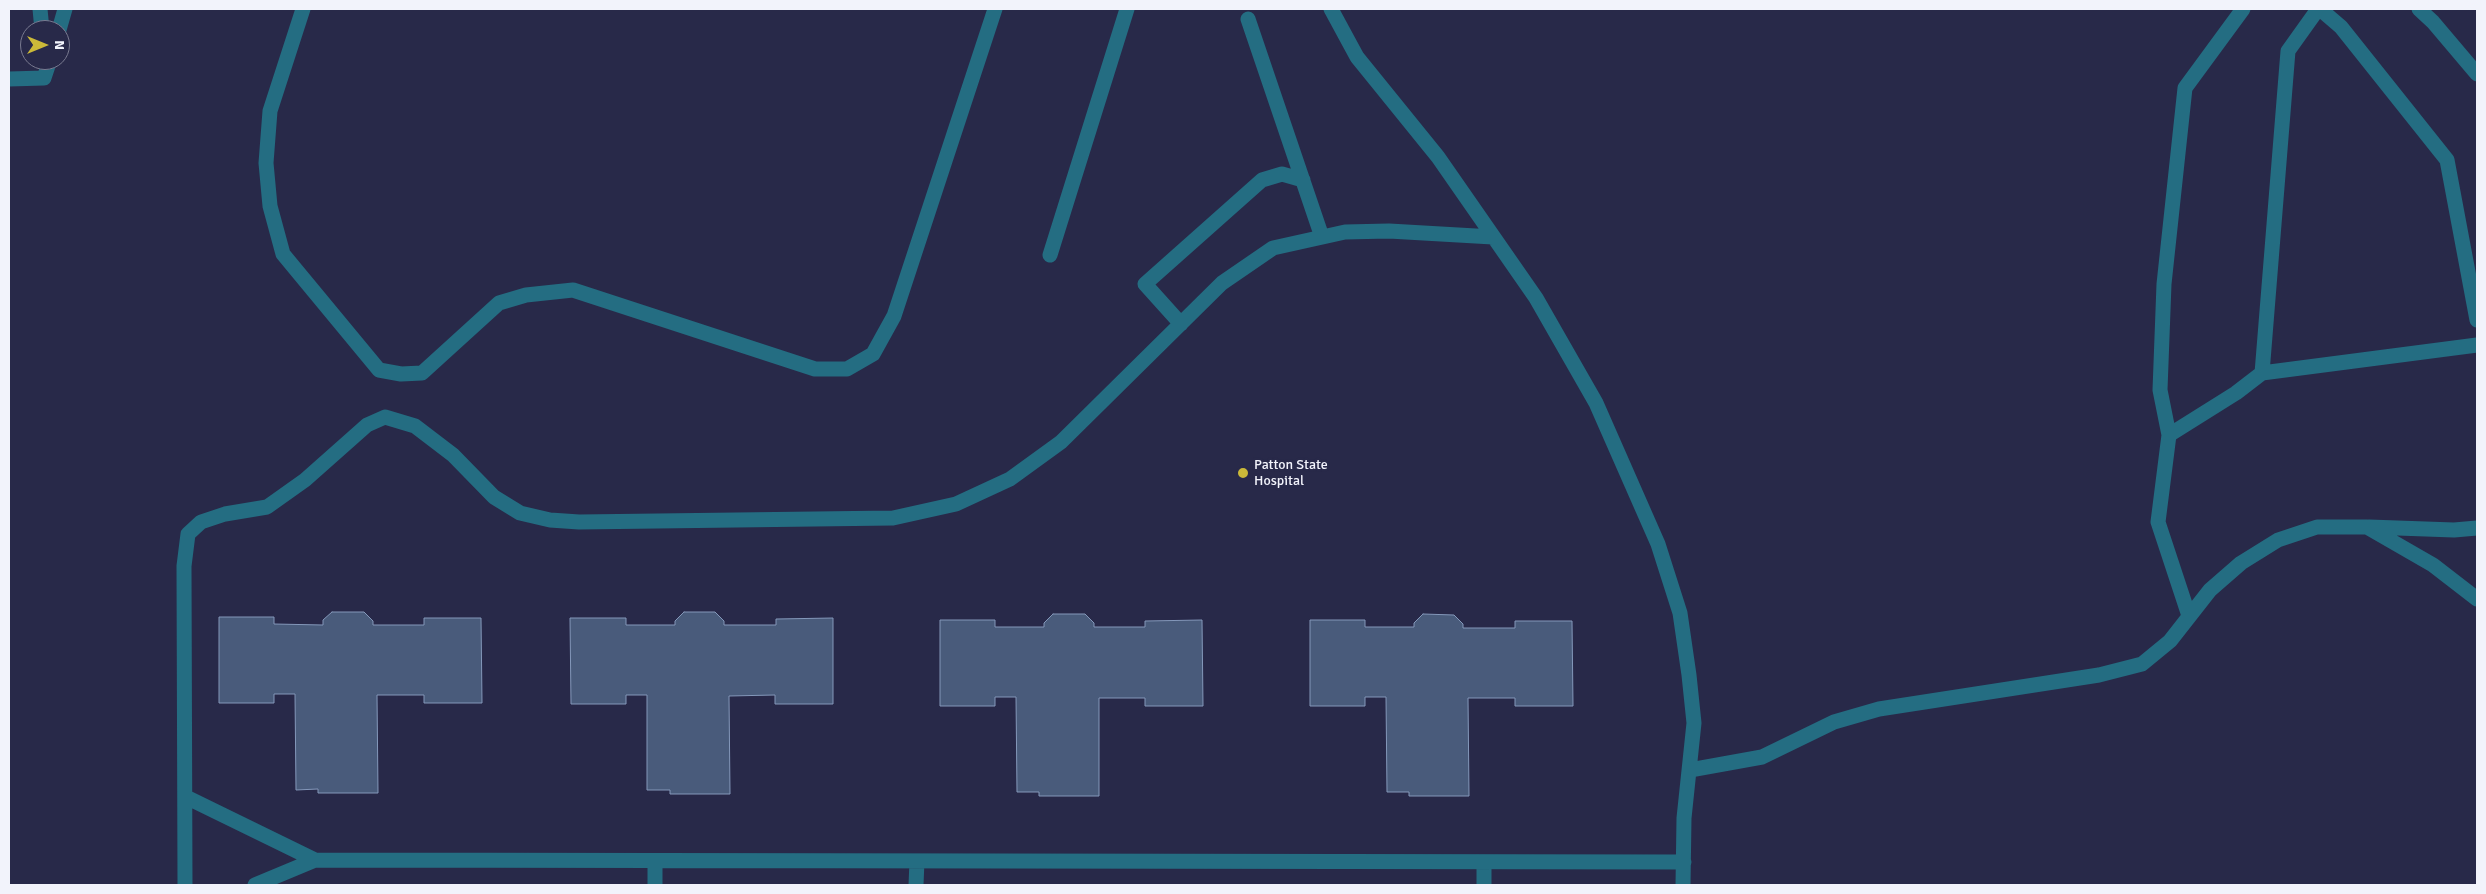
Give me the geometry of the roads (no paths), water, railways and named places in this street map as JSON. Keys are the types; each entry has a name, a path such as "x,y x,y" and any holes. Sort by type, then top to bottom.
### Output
{"street":[{"path":"303,9 270,111 266,163 270,206 283,254 378,370 401,374 422,372 499,303 526,295 573,290 814,369 847,369 872,354 894,316 994,9"},
{"path":"1050,255 1127,9"},
{"path":"1332,9 1357,57 1438,157 1536,298 1596,403 1658,544 1680,613 1690,675 1694,723 1684,818 1684,885"},
{"path":"2189,616 2158,522 2168,435 2160,390 2164,284 2185,88 2243,9"},
{"path":"2262,373 2288,51 2319,9 2341,27 2447,160 2477,320"},
{"path":"2418,9 2433,22 2477,74"},
{"path":"1248,19 1322,237"},
{"path":"44,70 44,78"},
{"path":"44,78 47,70"},
{"path":"9,79 44,78"},
{"path":"1180,324 1145,284 1262,180 1282,174 1302,180"},
{"path":"185,885 184,566 188,534 201,522 225,514 267,507 305,480 367,425 385,417 415,426 453,455 494,497 520,513 550,520 589,522 893,518 956,504 1010,479 1061,442 1222,283 1273,248 1345,232 1389,231 1493,237"},
{"path":"2168,435 2236,393 2262,373 2477,345"},
{"path":"1690,770 1762,757 1834,722 1879,709 2099,675 2142,664 2170,641 2216,584 2241,564 2278,540 2318,527 2454,530 2477,528"},
{"path":"2367,527 2433,566 2477,599"},
{"path":"186,797 314,860"},
{"path":"255,885 314,860 1684,862"},
{"path":"655,885 656,861"},
{"path":"916,885 917,861"},
{"path":"1484,862 1484,885"}],"place":[{"name":"Patton State Hospital","path":"1243,473"}]}
